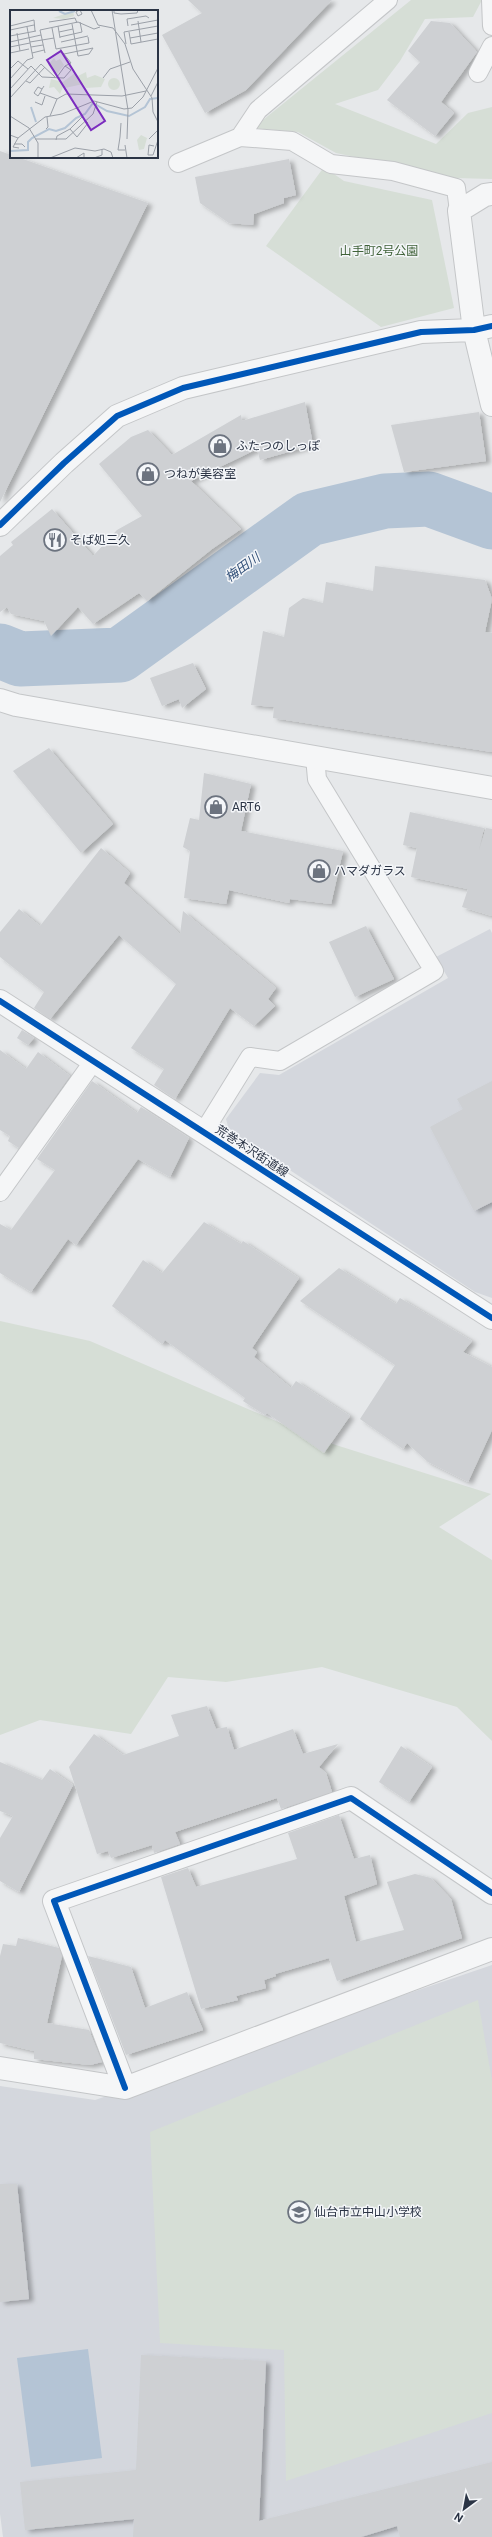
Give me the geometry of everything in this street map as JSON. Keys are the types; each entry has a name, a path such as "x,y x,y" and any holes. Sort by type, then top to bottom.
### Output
{"street":[{"path":"492,194 485,195 459,211 483,328 492,405"},
{"path":"0,525 64,462 117,416 182,388 421,332 483,328"},
{"path":"0,700 16,705 492,788"},
{"name":"荒巻本沢街道線","path":"0,1001 492,1318"},
{"path":"125,2088 54,1901 351,1798 492,1893"},
{"path":"0,2068 125,2088 492,1949"}],"lane":[{"path":"240,137 258,110 388,0"},
{"path":"491,0 492,26"},
{"path":"478,73 492,46"},
{"path":"178,163 240,137 292,141 330,164 393,171 456,188 459,211"},
{"path":"203,1133 250,1057 280,1061 434,971 317,779 315,758"},
{"path":"0,1192 93,1062"}],"shaded area":[{"path":"490,929 492,933 492,1298 475,1292 229,1130 226,1119 260,1073 279,1075 448,978 436,957"},
{"name":"仙台市立中山小学校","path":"492,1965 492,2537 3,2537 0,2514 0,2086 95,2100"}],"green space":[{"path":"411,0 482,0 473,17 425,19 400,61 378,90 335,104 436,144 468,113 492,107 492,179 455,178 336,153 298,132 253,128"},
{"name":"山手町2号公園","path":"324,167 344,181 432,200 454,308 381,327 266,246"},
{"path":"0,1321 90,1341 320,1440 491,1494 439,1527 492,1560 492,1741 457,1707 322,1667 226,1682 168,1677 131,1734 40,1720 0,1735"},
{"path":"478,2000 492,2081 492,2413 286,2481 284,2350 160,2343 150,2132"}],"water":[{"path":"88,2349 102,2458 31,2467 17,2358"}],"building":[{"path":"188,0 332,0 246,90 205,113 162,35 202,13"},
{"path":"431,21 450,23 477,52 441,102 454,113 435,136 387,100 420,62 408,51"},
{"path":"0,151 10,155 10,158 20,158 148,203 0,502"},
{"path":"289,159 296,195 284,198 284,203 254,214 253,225 229,223 200,203 195,177"},
{"path":"305,402 313,445 260,460 257,449 191,481 241,529 212,549 147,601 139,593 93,624 78,607 51,636 44,621 11,614 7,607 0,612 0,556 13,545 11,542 52,509 93,556 117,530 142,516 99,464 131,437 148,430 172,455 241,415 242,421"},
{"path":"479,412 486,461 404,472 391,425"},
{"path":"375,566 485,580 492,599 485,632 492,633 492,752 273,718 274,707 251,705 263,631 284,637 289,608 303,598 323,603 326,582 373,591"},
{"path":"193,663 206,689 182,708 179,699 162,706 150,678"},
{"path":"49,748 113,824 81,853 13,771"},
{"path":"204,773 251,784 241,831 343,851 331,904 290,899 289,903 229,890 226,904 184,898 190,851 183,847 190,818 199,820"},
{"path":"410,812 484,828 479,850 486,828 492,829 492,916 462,907 468,889 411,877 417,848 403,845"},
{"path":"101,848 130,873 124,883 180,934 183,911 276,988 268,999 275,1006 254,1026 230,1008 175,1099 154,1085 164,1069 131,1048 176,984 119,935 50,1019 34,1008 44,992 0,957 0,932 19,909 40,926"},
{"path":"366,926 394,979 355,997 329,942"},
{"path":"22,1030 34,1038 28,1045 17,1038"},
{"path":"0,1050 26,1069 38,1052 70,1076 19,1148 8,1141 10,1136 0,1130"},
{"path":"92,1081 137,1113 141,1107 189,1138 170,1177 138,1159 76,1245 68,1239 31,1292 0,1273 0,1224 11,1230 55,1170 37,1159"},
{"path":"492,1081 492,1202 474,1211 430,1127 463,1109 457,1099"},
{"path":"204,1222 241,1244 243,1241 299,1278 252,1348 257,1352 254,1357 291,1388 296,1381 350,1416 324,1453 267,1413 265,1415 243,1401 245,1398 165,1340 162,1344 112,1306 143,1260 162,1273"},
{"path":"339,1268 396,1304 400,1298 472,1341 463,1352 492,1367 492,1430 468,1482 428,1462 407,1443 403,1449 360,1419 395,1365 300,1301"},
{"path":"207,1706 216,1729 227,1727 234,1750 293,1729 303,1754 338,1744 319,1767 326,1773 332,1792 281,1809 277,1798 175,1832 180,1844 154,1853 152,1845 111,1858 108,1851 97,1854 69,1767 94,1734 123,1755 179,1736 171,1715"},
{"path":"401,1746 432,1767 409,1802 379,1782"},
{"path":"0,1762 42,1780 50,1769 73,1785 19,1892 0,1881 0,1838 13,1816 0,1811"},
{"path":"339,1815 354,1859 370,1855 377,1884 344,1896 356,1942 404,1930 387,1882 415,1874 431,1878 451,1899 462,1938 337,1981 329,1958 275,1974 276,1976 264,1980 266,1988 236,1996 238,2000 201,2009 161,1877 188,1868 196,1887 297,1859 288,1833"},
{"path":"18,1938 59,1948 62,1956 47,2023 89,2030 102,2062 90,2065 34,2059 34,2051 0,2043 0,1956 3,1944 16,1946"},
{"path":"88,1956 131,1967 145,2008 187,1992 203,2030 126,2055"},
{"path":"0,2184 17,2184 29,2299 0,2302"},
{"path":"141,2355 266,2361 259,2521 492,2462 492,2537 400,2537 397,2526 361,2537 133,2537 134,2519 25,2530 20,2482 136,2470"}],"waterway":[{"name":"梅田川","path":"0,651 20,659 120,655 309,519 385,501 429,499 492,522"}],"cycle path":[{"path":"0,525 64,463 117,416 183,388 421,332 474,330 492,326"},
{"path":"0,1001 492,1318"},
{"path":"125,2088 54,1901 351,1798 492,1893"}],"place":[{"name":"ふたつのしっぽ","path":"220,446"},
{"name":"つねが美容室","path":"148,474"},
{"name":"そば処三久","path":"55,540"},
{"name":"ART6","path":"216,807"},
{"name":"ハマダガラス","path":"319,871"},
{"name":"仙台市立中山小学校","path":"299,2212"}]}
